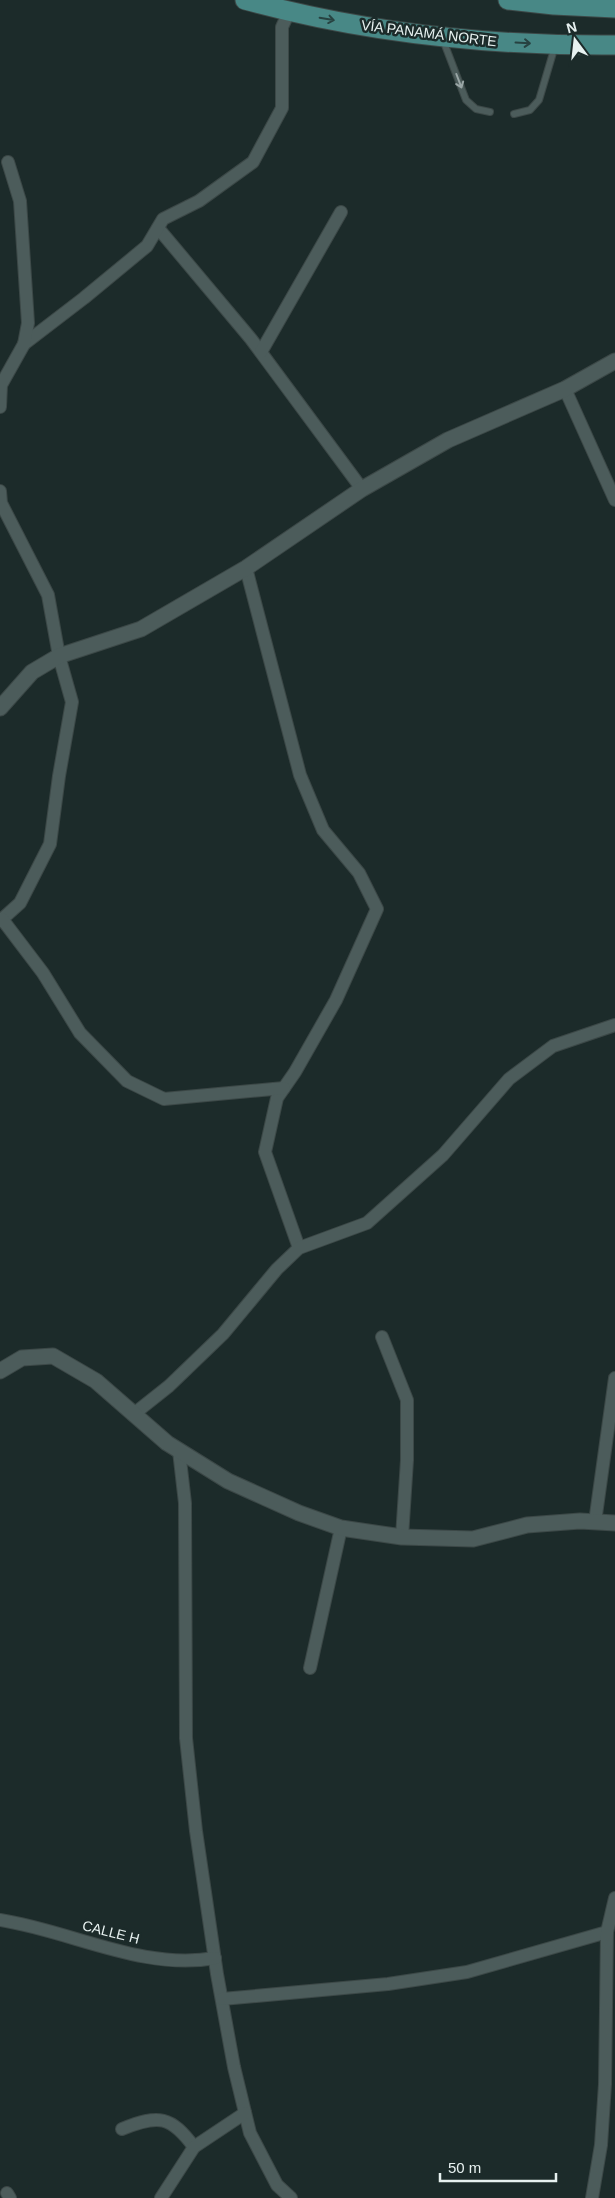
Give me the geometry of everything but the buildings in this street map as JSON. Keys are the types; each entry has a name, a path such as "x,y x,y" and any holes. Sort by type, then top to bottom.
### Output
{"main road":[{"name":"VÍA PANAMÁ NORTE","path":"245,0 289,12 380,29 442,37 555,44 615,44"},
{"path":"508,0 554,5 615,8"}],"street":[{"path":"0,407 4,369 24,344 147,246 163,219 199,201 253,162 282,108 282,27 289,12"},
{"path":"8,162 20,200 28,323 24,344"},
{"path":"261,352 341,212"},
{"path":"158,228 261,352 362,489"},
{"path":"0,708 32,672 59,656 141,629 246,568 362,489 448,440 566,389 615,361"},
{"path":"566,389 615,500"},
{"path":"0,491 1,503 48,595 59,656 72,702 50,844 20,904 1,920 43,973 80,1033 127,1081 164,1099 284,1088"},
{"path":"246,568 300,775 323,830 359,873 377,909 336,1000 277,1098 265,1152 299,1248"},
{"path":"134,1413 169,1386 223,1334 277,1269 299,1248 367,1223 443,1155 509,1078 553,1046 615,1025"},
{"path":"382,1338 407,1400 407,1460 402,1537"},
{"path":"0,1371 22,1358 52,1356 96,1381 167,1444 228,1481 299,1514 341,1528 402,1537 473,1539 527,1525 580,1521 615,1523"},
{"path":"595,1522 615,1378"},
{"path":"179,1451 185,1503 186,1738 196,1831 215,1958 250,2132 262,2160 277,2185 291,2198"},
{"path":"310,1668 341,1528"},
{"path":"592,2198 601,2145 610,2057 607,1932 615,1898"},
{"name":"CALLE H","path":"0,1920 162,1961 197,1962 215,1958"},
{"path":"222,1999 388,1984 467,1972 607,1932"},
{"path":"161,2198 194,2147 245,2114"},
{"path":"122,2128 142,2120 167,2120 182,2131 194,2147"}],"lane":[{"path":"442,37 466,100 476,110 490,112"},
{"path":"514,114 530,110 540,100 555,44"}]}
